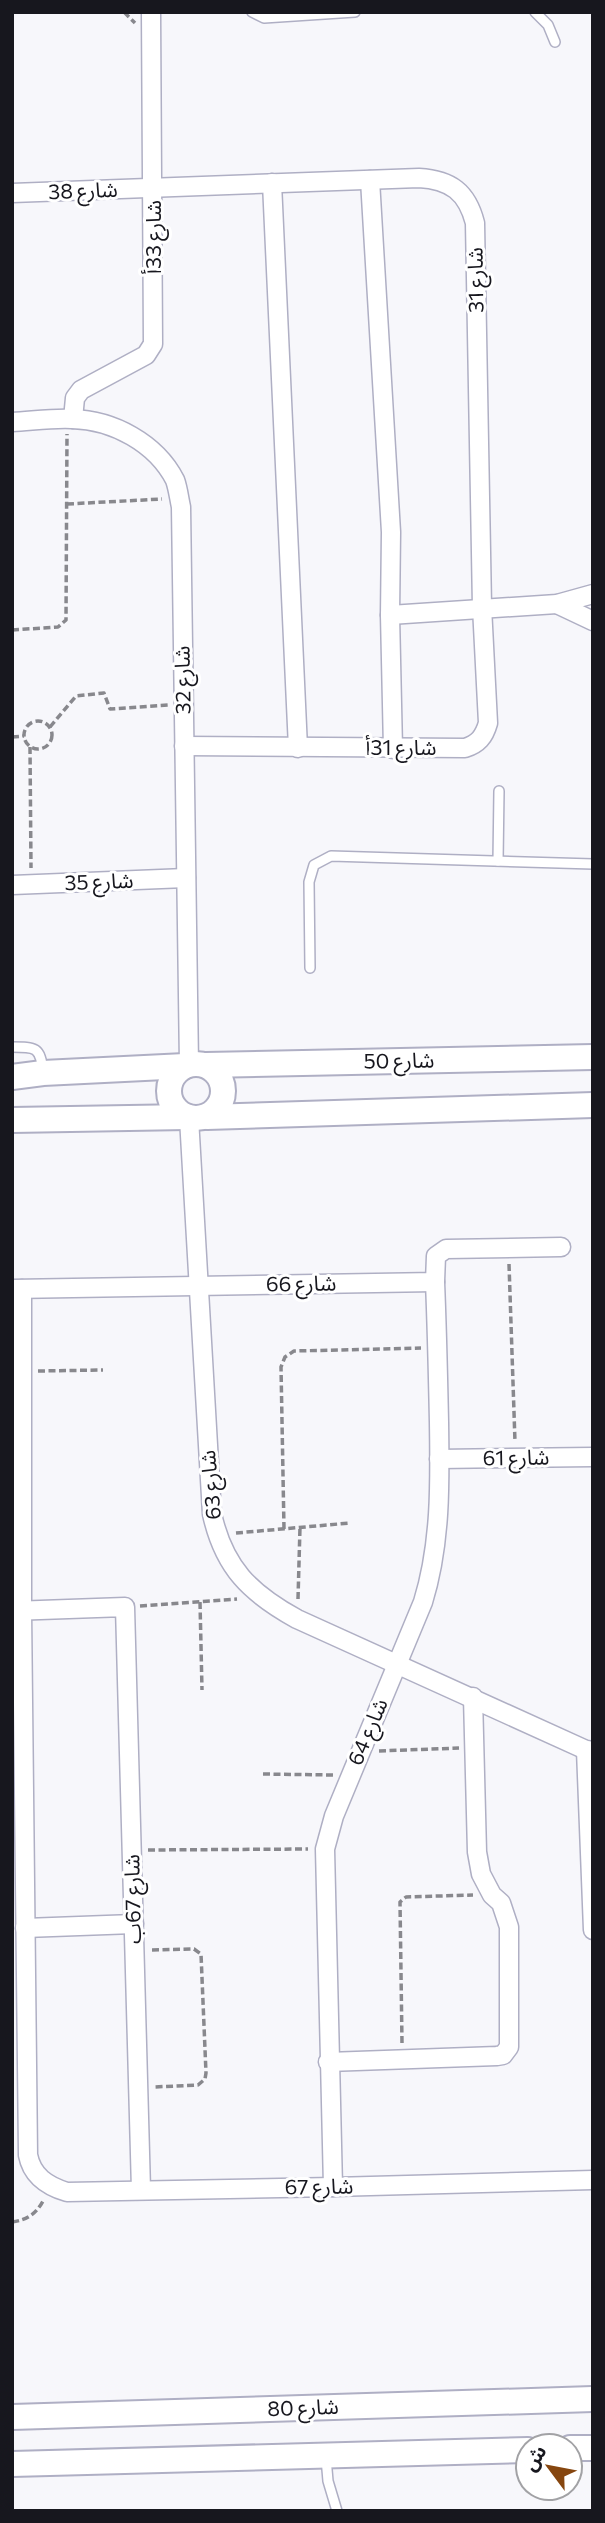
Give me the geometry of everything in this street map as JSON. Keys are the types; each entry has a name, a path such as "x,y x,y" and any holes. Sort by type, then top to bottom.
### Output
{"street":[{"name":"شارع 33أ","path":"70,419 75,398 81,390 146,355 153,344 151,12"},
{"name":"شارع 31","path":"153,188 435,179 450,185 462,195 471,208 475,223 482,607"},
{"path":"370,180 391,532 393,749"},
{"path":"272,183 298,748"},
{"name":"شارع 38","path":"12,193 153,188"},
{"name":"شارع 32","path":"12,422 70,419 113,428 147,445 161,458 176,482 179,499 186,878 193,1065"},
{"path":"390,615 557,604 593,594"},
{"path":"557,604 593,621"},
{"name":"شارع 31أ","path":"184,746 465,748 481,740 488,723 482,607"},
{"name":"شارع 35","path":"12,885 186,878"},
{"name":"شارع 50","path":"12,1077 193,1065 593,1057"},
{"path":"193,1065 219,1075 224,1090 220,1106 194,1117 174,1107 169,1092 173,1077 193,1065"},
{"path":"12,1120 593,1105"},
{"name":"شارع 63","path":"194,1117 199,1285 212,1514 216,1534 227,1558 242,1579 260,1597 298,1619 589,1750"},
{"path":"435,1282 435,1260 442,1250 561,1247"},
{"name":"شارع 66","path":"17,1289 435,1282"},
{"name":"شارع 64","path":"332,2188 325,1849 328,1832 350,1775 433,1572 437,1539 439,1459 435,1282"},
{"path":"17,1289 22,1371 17,1611 21,1917 28,2155 30,2166 46,2183"},
{"name":"شارع 61","path":"439,1459 593,1457"},
{"path":"17,1611 125,1607"},
{"name":"شارع 67ب","path":"125,1607 141,2190"},
{"path":"328,2062 497,2056 506,2052 510,2041 509,1927 501,1903 492,1895 481,1874 477,1852 473,1697"},
{"path":"589,1750 593,1930"},
{"path":"21,1917 134,1924"},
{"name":"شارع 67","path":"46,2183 67,2192 593,2180"},
{"name":"شارع 80","path":"12,2417 593,2399"},
{"path":"12,2464 514,2450"}],"lane":[{"path":"252,12 264,15 355,12"},
{"path":"535,12 548,25 555,43"},
{"path":"498,861 499,791"},
{"path":"310,968 309,883 314,865 331,856 593,864"},
{"path":"12,1047 37,1050 41,1057 43,1073"},
{"path":"326,2455 328,2481 337,2511"}],"path":[{"path":"12,630 58,627 66,620 70,419"},
{"path":"67,504 179,499"},
{"path":"50,727 76,696 104,694 110,709 184,705"},
{"path":"30,747 36,750 46,747 52,738 50,727 46,723 35,721 26,727 24,736 30,747 31,885"},
{"path":"12,737 24,736"},
{"path":"509,1248 515,1458"},
{"path":"284,1529 281,1367 285,1357 294,1351 437,1347"},
{"path":"22,1371 103,1370"},
{"path":"216,1534 350,1523"},
{"path":"298,1619 300,1527"},
{"path":"125,1607 260,1597"},
{"path":"200,1602 202,1690"},
{"path":"360,1751 474,1747"},
{"path":"263,1774 350,1775"},
{"path":"132,1850 325,1849"},
{"path":"403,2060 400,1902 406,1897 492,1895"},
{"path":"134,1951 194,1949 201,1954 206,2073 205,2079 198,2085 138,2087"},
{"path":"12,2222 24,2221 33,2214 45,2195 46,2183"}]}
